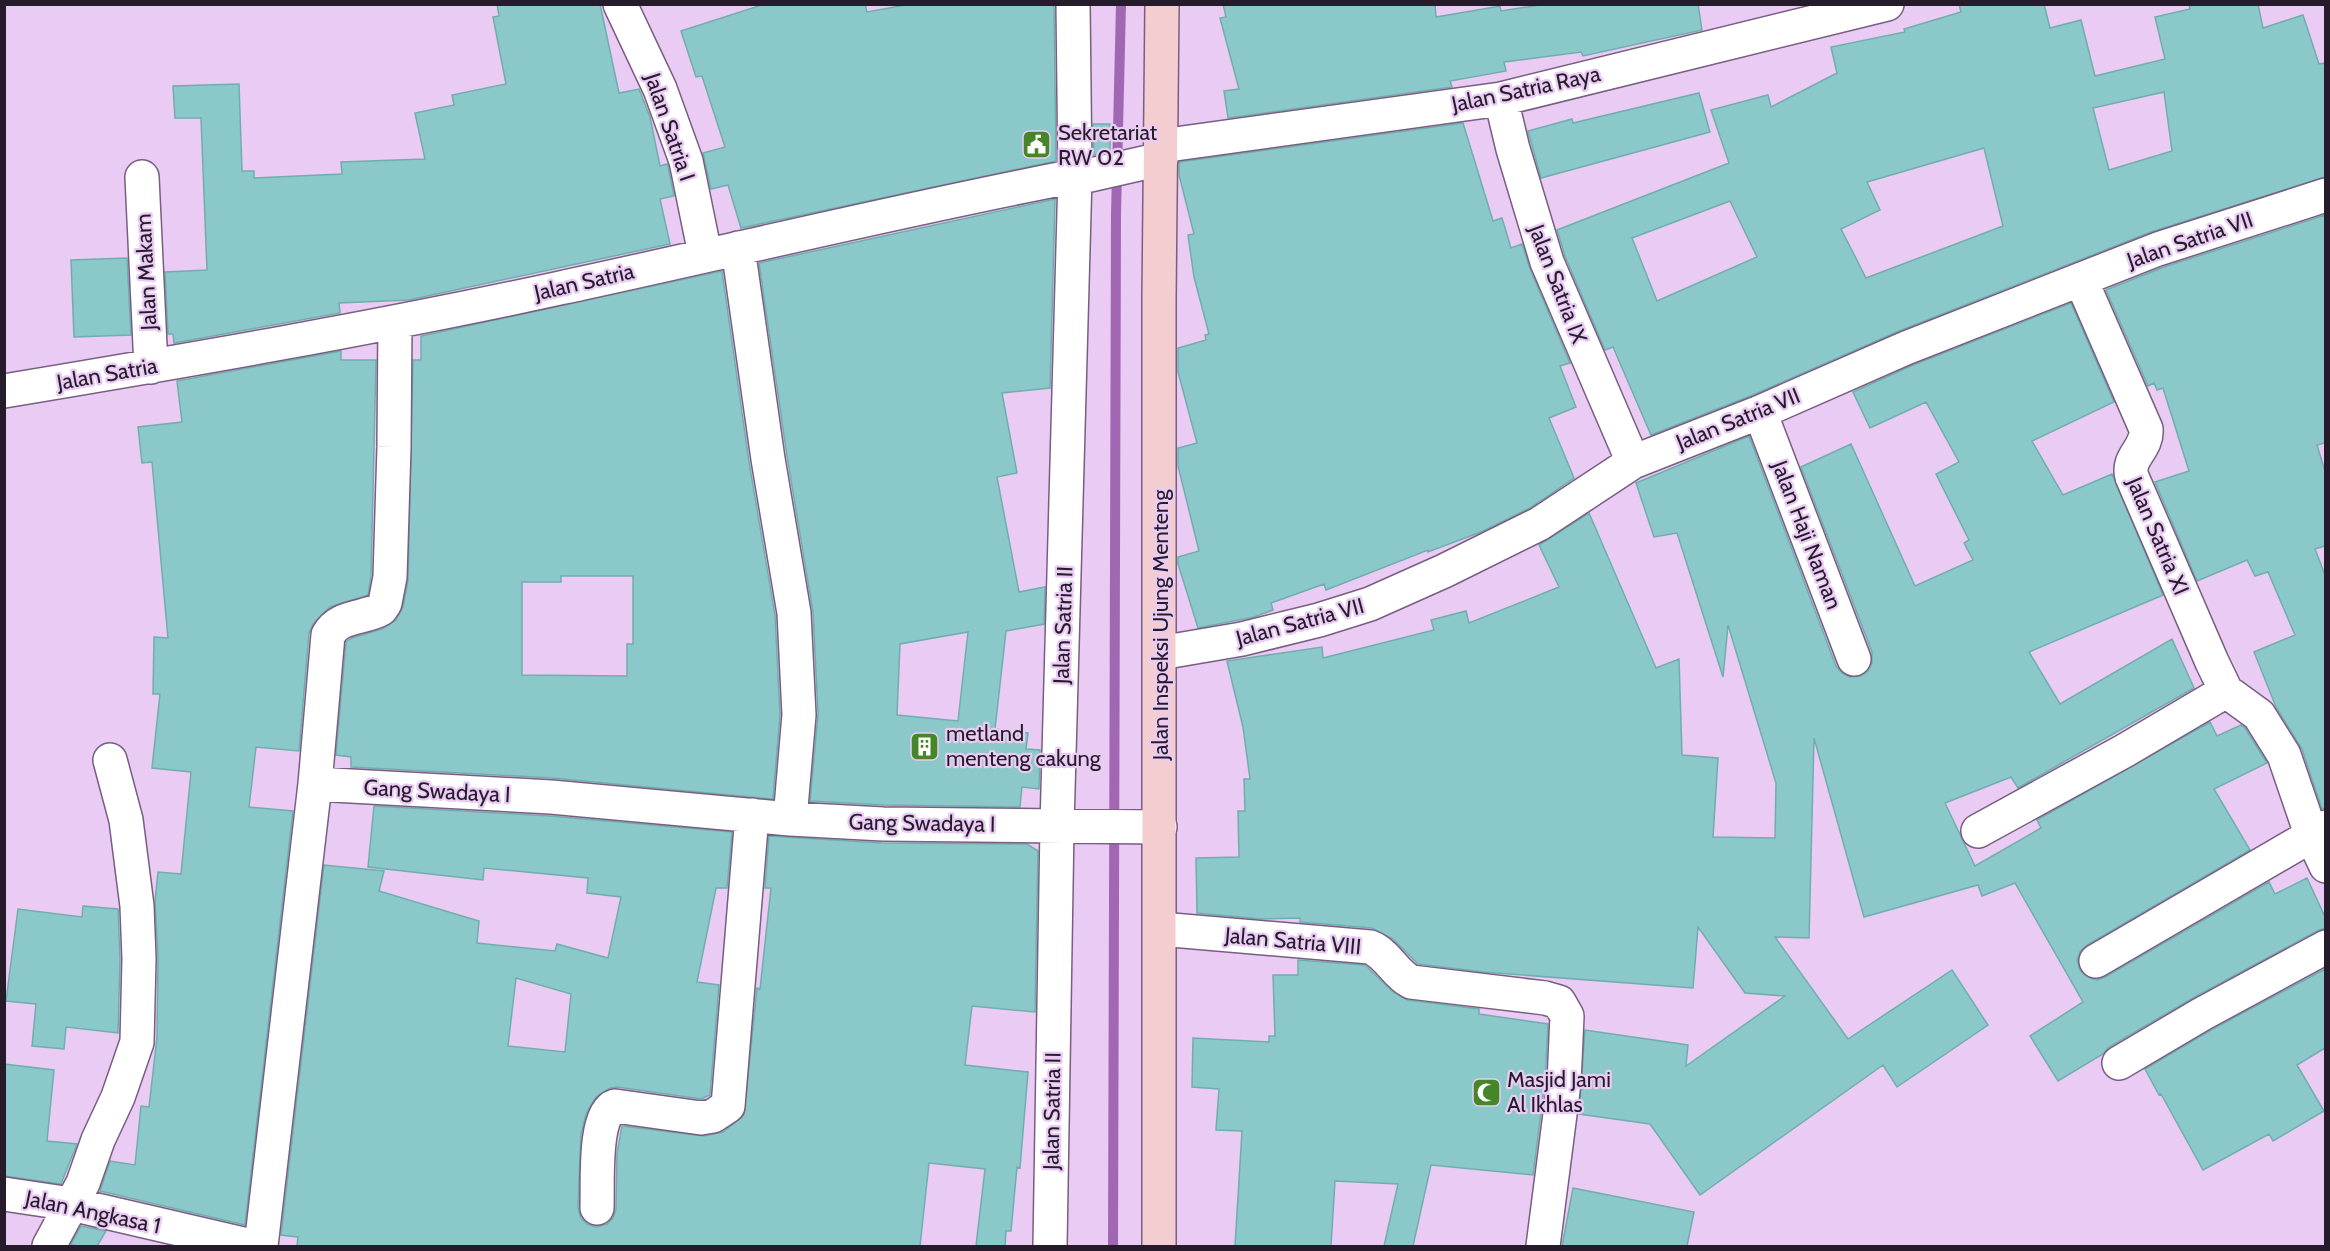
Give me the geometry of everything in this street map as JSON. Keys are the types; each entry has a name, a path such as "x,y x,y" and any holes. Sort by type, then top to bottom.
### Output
{"street":[{"name":"Jalan Satria I","path":"620,4 660,89 686,161 705,254"},
{"name":"Jalan Satria II","path":"1050,1246 1058,826 1080,176 1073,4"},
{"name":"Jalan Inspeksi Ujung Menteng","path":"1159,1246 1160,929 1150,827 1160,652 1158,156 1162,4"},
{"name":"Jalan Satria Raya","path":"1158,156 1501,99 1887,4"},
{"name":"Jalan Satria IX","path":"1501,99 1516,160 1547,262 1633,462"},
{"name":"Jalan Satria","path":"4,391 395,322 562,288 948,200 1080,176 1158,156"},
{"name":"Jalan Makam","path":"142,177 150,367"},
{"name":"Jalan Satria VII","path":"1160,652 1242,639 1370,604 1444,571 1539,524 1633,462 1760,412 1906,348 2158,249 2325,195"},
{"path":"738,248 771,481 794,613 799,716 790,819"},
{"name":"Jalan Satria XI","path":"2081,280 2146,429 2147,437 2129,469 2211,662 2226,691"},
{"path":"261,1246 315,784 328,635 332,628 345,620 365,616 381,609 387,596 394,480 395,322"},
{"name":"Jalan Haji Naman","path":"1760,412 1854,659"},
{"path":"1978,831 2124,752 2226,691 2259,715 2284,754 2318,831 2325,866"},
{"path":"49,1246 83,1183 98,1140 118,1097 137,1042 139,969 137,906 126,820 110,760"},
{"name":"Gang Swadaya I","path":"315,784 551,797 790,819 884,824 1150,827"},
{"path":"597,1208 601,1126 607,1111 615,1106 701,1118 719,1113 728,1106 752,815"},
{"path":"2096,962 2318,831"},
{"name":"Jalan Satria VIII","path":"1160,929 1370,947 1379,951 1401,976 1411,982 1545,998 1559,1002 1567,1016 1564,1083 1543,1246"},
{"path":"2119,1064 2202,1014 2325,947"},
{"name":"Jalan Angkasa 1","path":"4,1194 71,1204 236,1244"}],"building":[{"path":"497,4 600,4 619,93 639,89 650,117 660,166 667,164 668,166 674,196 660,199 670,244 409,300 339,303 340,313 174,343 173,334 168,334 165,272 207,270 201,118 175,118 173,86 239,84 242,171 254,171 254,178 342,174 341,162 425,159 415,113 454,105 452,95 506,84 493,17 499,16"},
{"path":"765,4 865,4 867,12 911,4 1054,4 1056,161 741,228 728,185 711,189 703,153 725,147 702,76 696,77 681,31"},
{"path":"1223,4 1435,4 1436,17 1500,6 1501,11 1546,4 1698,4 1702,30 1583,56 1581,52 1504,62 1506,71 1450,81 1452,87 1228,118 1224,91 1239,89 1220,18 1226,17"},
{"path":"1959,4 2044,4 2050,28 2081,20 2095,76 2165,59 2155,17 2190,9 2189,4 2258,4 2263,28 2303,15 2319,64 2325,63 2325,177 2151,232 1899,331 1753,395 1651,435 1613,347 1605,350 1565,256 1557,230 1729,163 1711,110 1768,95 1771,107 1837,73 1831,47 1905,32 1904,29 1961,12","holes":["2164,92 2172,151 2109,170 2093,108","1984,148 2003,226 1866,278 1841,229 1880,210 1867,182","1730,201 1757,257 1657,301 1632,238"]},
{"path":"1699,93 1710,132 1541,178 1528,131 1572,119 1573,123"},
{"path":"1463,123 1493,221 1502,218 1511,248 1522,244 1530,269 1570,363 1560,366 1576,407 1549,418 1574,478 1530,508 1481,532 1326,590 1324,584 1271,603 1273,610 1254,617 1198,628 1178,564 1178,557 1199,551 1178,466 1178,448 1197,443 1178,372 1178,348 1206,340 1205,335 1209,334 1194,277 1188,235 1194,234 1179,175 1179,162"},
{"path":"1093,124 1110,124 1110,151 1094,155"},
{"path":"1055,199 1050,388 1002,393 1017,473 997,477 1019,592 1045,587 1044,624 1006,631 995,729 1028,733 1026,749 1040,750 1039,789 1022,787 1020,807 884,805 810,801 818,714 813,612 787,456 759,263","holes":["968,632 958,721 897,715 900,644"]},
{"path":"2325,215 2325,443 2317,445 2325,471 2325,546 2315,549 2325,575 2325,808 2322,809 2302,749 2276,707 2254,652 2295,635 2268,572 2255,576 2247,560 2197,581 2155,482 2189,471 2163,388 2157,390 2154,383 2148,386 2106,290 2164,267"},
{"path":"127,258 131,335 74,337 71,260"},
{"path":"722,271 749,462 775,615 780,715 773,799 552,778 351,767 351,757 336,755 346,642 382,629 396,620 403,607 408,581 413,360 421,360 421,336","holes":["561,576 633,576 633,644 627,644 627,676 522,675 522,582 561,582"]},
{"path":"2071,303 2114,402 2032,441 2063,495 2112,474 2163,595 2029,652 2060,704 2172,639 2194,688 2018,788 2011,777 1945,803 1975,866 2041,828 2037,820 2210,722 2217,736 2241,725 2267,763 2214,789 2250,850 2087,945 2080,952 2077,960 2080,970 2087,977 2097,980 2105,977 2269,882 2275,894 2307,878 2325,917 2325,928 2193,998 2109,1047 2103,1054 2058,1081 2030,1036 2083,1002 2015,883 1982,896 1978,885 1864,917 1814,738 1809,938 1775,937 1848,1039 1952,970 1988,1025 1897,1087 1883,1065 1700,1195 1650,1124 1579,1114 1585,1030 1688,1045 1686,1066 1785,996 1745,993 1698,927 1693,988 1483,972 1418,964 1393,939 1372,928 1300,922 1300,918 1260,919 1197,913 1196,858 1239,857 1238,811 1245,811 1244,779 1250,779 1243,727 1227,661 1322,647 1323,658 1434,630 1431,620 1466,611 1469,623 1559,587 1539,545 1589,513 1656,668 1679,659 1682,755 1718,758 1713,837 1775,838 1776,783 1728,625 1723,677 1677,533 1654,537 1636,483 1749,436 1836,666 1850,677 1861,676 1868,671 1872,663 1872,652 1801,467 1851,444 1915,586 1973,560 1964,543 1969,540 1936,474 1959,462 1926,402 1870,428 1853,392 1913,365"},
{"path":"341,351 341,360 376,360 371,575 368,595 330,607 313,624 309,633 299,751 256,747 249,807 293,811 245,1225 100,1191 110,1161 135,1165 141,1106 149,1107 157,1037 158,958 155,901 158,872 181,874 191,772 152,768 160,694 153,694 154,637 168,638 152,462 142,463 138,427 182,422 177,381"},
{"path":"374,806 550,816 732,832 727,888 716,888 697,982 719,985 710,1095 701,1099 617,1087 610,1088 596,1097 586,1114 581,1134 578,1208 581,1218 587,1224 596,1227 607,1224 613,1218 616,1209 617,1153 622,1126 704,1136 723,1132 744,1115 757,988 760,989 771,888 765,888 769,836 882,843 1027,844 1038,851 1035,1012 972,1006 965,1065 1028,1072 1020,1168 1017,1167 1011,1231 1006,1231 1005,1246 976,1246 985,1169 929,1163 920,1246 297,1246 298,1237 281,1235 324,865 384,871 379,891 479,921 477,943 555,951 557,944 608,958 621,897 587,893 588,878 484,868 483,880 368,867","holes":["516,978 571,994 565,1052 508,1046"]},
{"path":"83,906 118,909 120,959 118,1033 66,1027 64,1049 32,1046 36,1004 6,1001 18,909 82,917"},
{"path":"1298,960 1365,965 1393,992 1408,1000 1479,1009 1479,1014 1548,1024 1545,1081 1533,1175 1431,1165 1413,1246 1384,1246 1398,1184 1335,1181 1331,1246 1235,1246 1242,1131 1216,1130 1219,1089 1192,1087 1193,1038 1269,1042 1269,1036 1275,1036 1273,975 1298,975"},
{"path":"2325,969 2325,1048 2297,1065 2324,1111 2273,1141 2269,1134 2203,1170 2145,1069 2211,1030"},
{"path":"4,1064 54,1070 47,1141 77,1144 61,1184 4,1176"},
{"path":"1573,1188 1694,1212 1687,1246 1562,1246"},
{"path":"81,1226 106,1231 97,1246 71,1244"}],"waterway":[{"path":"1113,1246 1116,214 1121,4"}],"place":[{"name":"Sekretariat RW 02","path":"1037,145"},
{"name":"metland menteng cakung","path":"925,746"},
{"name":"Masjid Jami Al Ikhlas","path":"1486,1092"}]}
